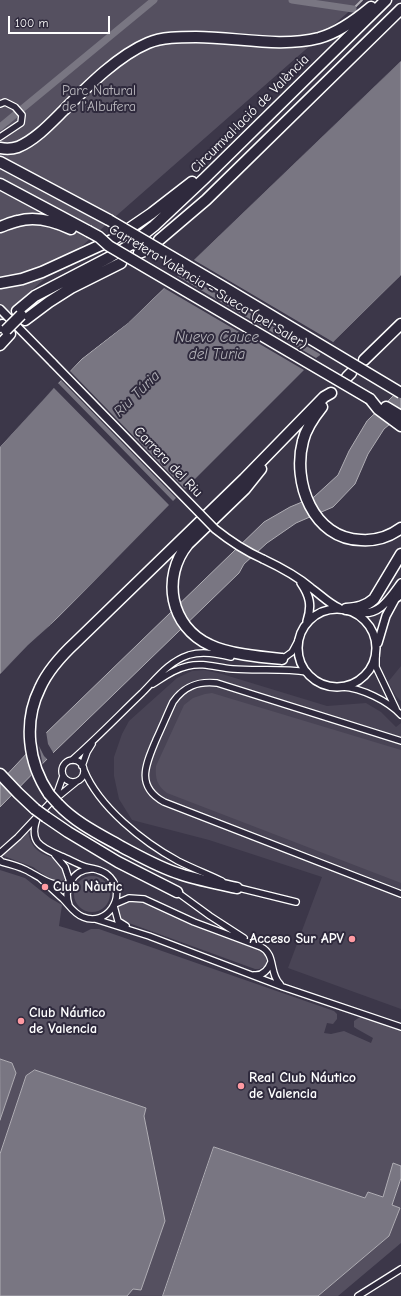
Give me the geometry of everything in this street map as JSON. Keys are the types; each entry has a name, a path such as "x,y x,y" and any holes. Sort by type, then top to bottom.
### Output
{"highway":[{"path":"0,148 13,149 33,138 48,126 109,68 133,51 148,43 164,39 183,37 211,37 269,42 294,42 321,37 344,26 365,12 379,0"},
{"name":"Circumval·lació de València","path":"19,317 35,296 110,257 130,245 154,226 386,0"},
{"path":"159,240 206,200 401,9"},
{"name":"Carretera València - Sueca (pel Saler)","path":"0,162 109,220 401,393"},
{"path":"0,283 22,279 42,272 114,239 162,205 201,174 219,164"},
{"name":"Carretera València - Sueca (pel Saler)","path":"0,184 85,233 99,237 109,246 401,416"},
{"path":"0,227 19,220 43,220 61,224 85,233"},
{"path":"0,345 4,331 19,317 49,302 71,288 121,263"},
{"path":"364,360 401,324"},
{"path":"237,888 192,878 168,870 83,825 66,812 54,799 38,774 32,752 30,735 32,711 39,688 46,676 64,653 244,479 324,397 333,391 314,416 303,440 299,464 304,493 309,506 320,521 338,534 359,540 375,540 382,538 401,528"},
{"path":"370,399 378,409 401,426"},
{"path":"282,659 220,649 204,642 190,631 180,616 173,596 172,579 177,562 188,544 245,488 300,421"},
{"path":"346,609 360,607 370,603 374,599 401,554"},
{"path":"0,774 40,814 118,862 177,892"}],"street":[{"path":"0,104 5,102 15,107 22,116 21,122 0,137"},
{"name":"Carrera del Riu","path":"0,309 19,317 52,362 215,529 233,543 249,553 280,568 311,587 332,605 366,614 376,611 383,605 401,583"},
{"path":"0,314 19,317"},
{"name":"Carrera del Riu","path":"298,579 310,599 310,609 305,624"},
{"path":"342,687 350,685 370,670 385,620 400,592"},
{"path":"54,799 63,776 63,767 95,739 146,689 158,675 172,663 190,655 211,654 266,662 282,659 292,652 305,624 317,614 332,608 346,609 360,615 371,627 375,635 376,667 396,709 401,715"},
{"path":"299,639 298,653 300,660 307,672 319,683 334,687 357,689 396,709"},
{"path":"146,689 175,670 199,664 233,669 294,670 307,672"},
{"path":"401,741 217,683 203,683 196,684 184,690 173,702 147,760 145,775 148,789 152,794 164,802 401,894"},
{"path":"0,853 54,799 82,779 87,752 95,739"},
{"path":"72,760 78,761 103,801 122,820 141,836 177,860 237,888 296,902"},
{"path":"63,776 70,782 76,782"},
{"path":"40,814 34,830 35,838 43,848 106,873 114,882 117,894 114,905 107,914 95,919"},
{"path":"53,853 65,867 70,883"},
{"path":"1,861 22,868 54,884 70,883"},
{"path":"70,908 67,891 70,883 77,874 82,871 94,869"},
{"path":"40,878 70,908 82,917 95,919 149,936"},
{"path":"177,892 228,928 256,945"},
{"path":"114,905 130,898 144,899 194,922 265,949 269,954 276,979 283,987"},
{"path":"114,905 116,918 121,924 149,936 283,987 401,1027"},
{"path":"252,975 264,973 271,962"},
{"path":"358,1296 401,1269"}],"shaded area":[{"path":"401,666 401,701 396,696 388,682"},
{"path":"204,670 222,674 327,706 366,703 381,712 396,727 401,723 401,1009 288,968 322,877 209,840 132,820 119,799 114,776 114,757 122,734 129,721 177,678 192,671"}],"green space":[{"name":"Parc Natural de l'Albufera","path":"0,0 362,0 25,296 0,321"},
{"path":"212,693 401,750 401,883 167,793 161,788 157,781 156,766 184,705 193,698"},
{"path":"28,831 34,847 59,862 63,867 65,877 64,880 51,880 33,867 4,856 4,853 19,841"},
{"name":"Real Club Náutico de Valencia","path":"0,870 25,878 50,898 62,905 59,926 83,933 91,929 99,929 334,1011 337,1014 337,1019 333,1024 327,1023 324,1033 331,1034 344,1031 371,1043 373,1038 354,1027 354,1021 360,1017 401,1030 401,1166 393,1164 383,1197 365,1198 214,1147 163,1296 127,1296 133,1289 141,1290 144,1116 146,1108 26,1076 0,1154 0,1120 16,1073 12,1063 0,1059"},
{"path":"96,876 105,881 109,887 109,901 105,907 96,912 88,912 79,907 75,901 74,890 79,881 85,877"},
{"path":"135,900 151,905 172,916 220,936 264,952 266,955 265,966 255,969 126,922 122,919 118,912 119,907 125,903"},
{"path":"401,1178 401,1243 338,1296 318,1296 389,1236 400,1208 392,1205"}],"water":[{"name":"Nuevo Cauce del Turia","path":"401,61 401,275 0,674 0,447 41,401 82,359 128,323"},
{"path":"401,389 401,415 384,429 368,454 355,484 333,507 296,523 267,543 244,564 239,573 54,752 0,807 0,782 45,734 264,522 290,507 314,497 338,475 349,451 367,421"},
{"path":"0,1059 12,1063 16,1073 0,1120"},
{"path":"35,1070 146,1108 144,1116 165,1221 141,1290 133,1289 127,1296 0,1296 0,1154 26,1076"},
{"path":"214,1147 365,1198 368,1192 383,1197 393,1163 401,1166 401,1178 392,1205 400,1208 389,1236 318,1296 163,1296"}],"pier":[{"path":"401,59 401,61 194,260 333,342 401,275 401,278 211,466 61,618 0,676 0,674 28,645 59,617 169,505 54,388 0,447 0,444 39,400 81,357 127,321","holes":["181,273 320,354 320,355 316,358 177,276","164,288 304,370 185,489 70,371 82,358 128,323","61,380 176,498 173,501 58,383"]},
{"path":"46,731 48,744 54,754 48,760 44,756 39,746 43,766 32,777 26,752"}],"waterway":[{"path":"0,127 154,0"},
{"path":"292,0 353,9"},
{"path":"353,9 362,0"}],"place":[{"name":"Club Nàutic","path":"45,887"},
{"name":"Acceso Sur APV","path":"352,939"},
{"name":"Club Náutico de Valencia","path":"21,1021"},
{"name":"Real Club Náutico de Valencia","path":"241,1086"}],"water label":[{"name":"Riu Túria","path":"137,394"}]}
